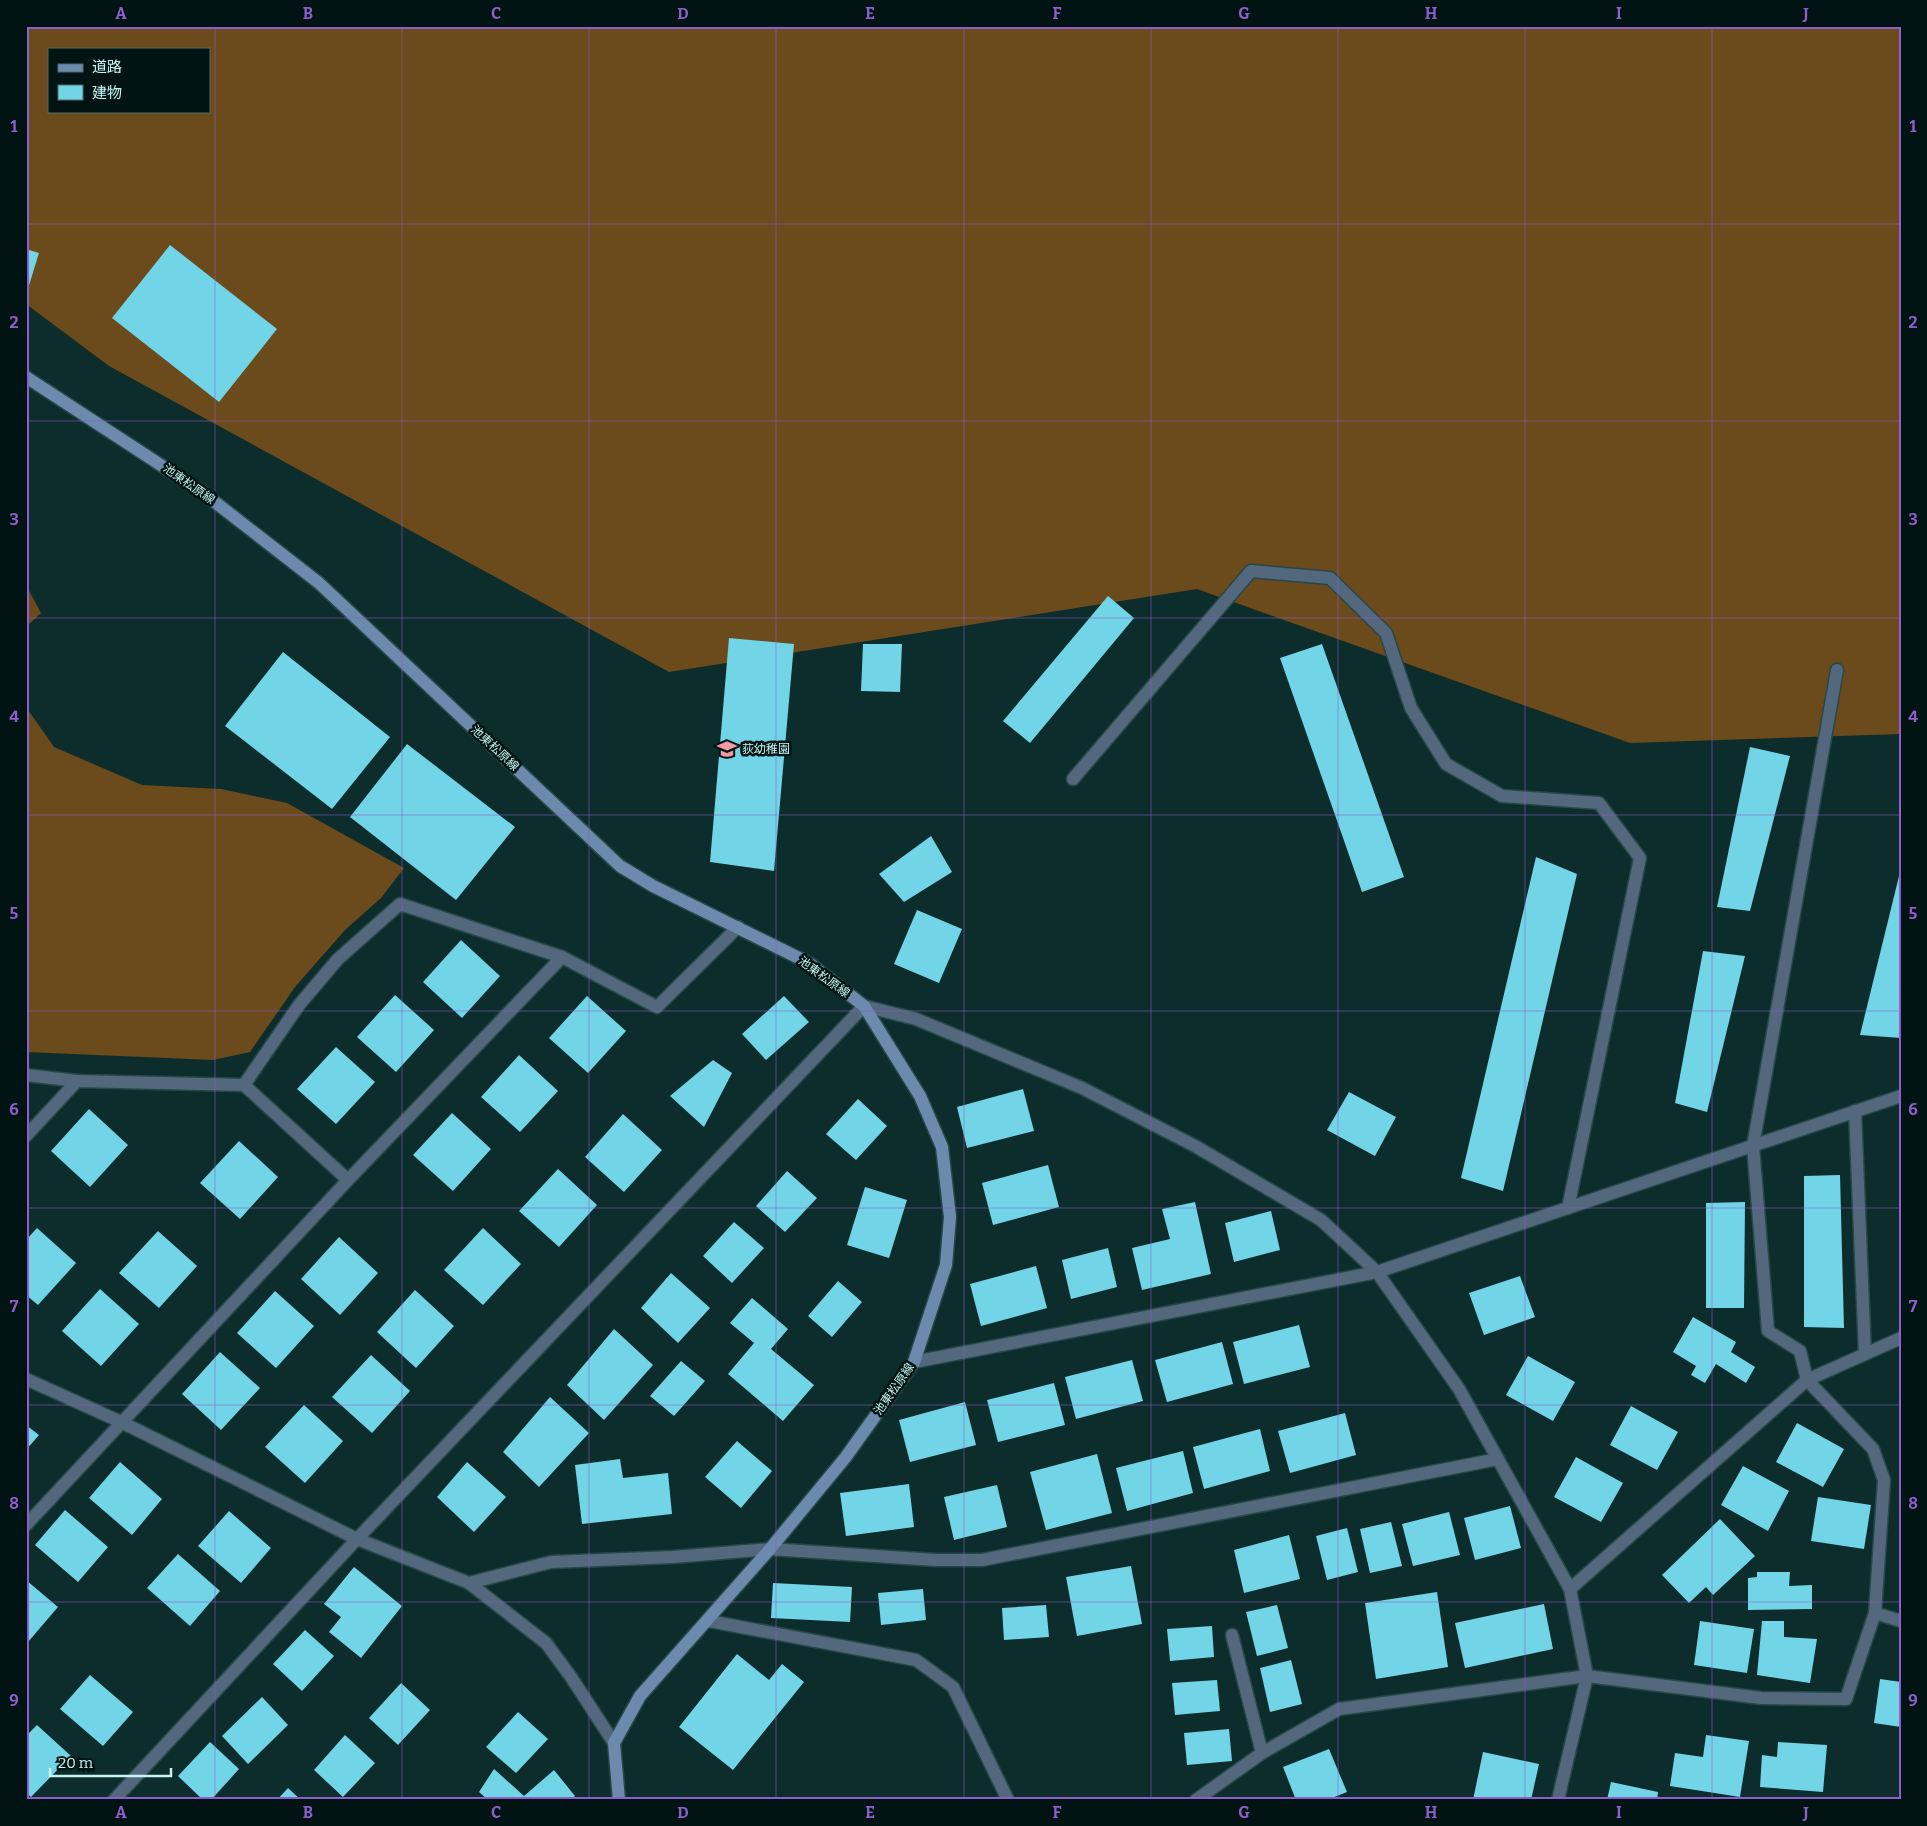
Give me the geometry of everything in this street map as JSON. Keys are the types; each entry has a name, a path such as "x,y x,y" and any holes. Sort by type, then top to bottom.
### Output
{"main road":[{"name":"池東松原線","path":"26,377 202,492 319,584 620,866 653,886 809,963 864,1006 920,1096 942,1147 950,1217 946,1265 914,1362 845,1458 709,1620 640,1696 614,1743"},
{"path":"614,1743 619,1800"}],"street":[{"path":"1073,779 1250,571 1330,578 1386,632 1411,708 1446,764 1502,796 1599,803 1640,858 1568,1208"},
{"path":"1196,1800 1262,1753 1339,1708 1587,1676 1761,1698 1846,1699 1875,1613 1884,1480 1873,1449 1807,1380 1800,1351 1768,1332 1753,1146 1837,670"},
{"path":"244,1085 299,1005 338,959 400,904 562,957 657,1008 738,927"},
{"path":"26,1524 348,1180 562,957"},
{"path":"114,1800 357,1539 864,1006 916,1019 1082,1088 1195,1146 1321,1220 1377,1272 1459,1389 1570,1589 1587,1676 1558,1800"},
{"path":"26,1075 77,1081 244,1085 348,1180"},
{"path":"26,1136 77,1081"},
{"path":"914,1362 1377,1272 1901,1096"},
{"path":"1855,1111 1865,1354"},
{"path":"1570,1589 1807,1380 1901,1338"},
{"path":"26,1379 121,1422 357,1539 468,1583 546,1643 571,1677 614,1743"},
{"path":"468,1583 551,1562 673,1558 770,1549 936,1560 982,1560 1498,1459"},
{"path":"1875,1613 1901,1621"},
{"path":"709,1620 916,1660 953,1687 1008,1800"},
{"path":"1232,1635 1262,1753"}],"shaded area":[{"path":"26,26 1901,26 1901,734 1630,743 1197,589 669,672 109,366 26,304"},
{"path":"26,585 41,613 26,627"},
{"path":"26,707 54,747 142,785 221,789 287,803 404,868 381,898 345,930 295,987 250,1052 213,1060 26,1052"}],"building":[{"path":"170,245 277,329 219,402 112,318"},
{"path":"26,249 39,253 27,292 26,292"},
{"path":"1108,596 1134,618 1030,743 1003,721"},
{"path":"729,638 794,644 774,871 710,862"},
{"path":"863,644 902,644 900,692 861,691"},
{"path":"1322,644 1404,877 1362,892 1280,658"},
{"path":"283,652 390,737 332,809 225,726"},
{"path":"407,744 515,827 456,900 350,817"},
{"path":"1750,747 1790,756 1750,911 1717,907"},
{"path":"931,836 952,872 904,902 879,874"},
{"path":"1536,857 1577,874 1503,1191 1461,1178"},
{"path":"1900,872 1901,1038 1860,1035"},
{"path":"917,910 962,929 939,983 894,964"},
{"path":"461,940 500,976 462,1018 423,982"},
{"path":"1703,951 1745,956 1707,1112 1675,1103"},
{"path":"395,995 434,1030 396,1072 357,1037"},
{"path":"587,996 626,1031 588,1073 549,1038"},
{"path":"784,996 809,1022 766,1060 742,1034"},
{"path":"336,1047 375,1082 336,1124 297,1089"},
{"path":"519,1055 558,1091 520,1132 481,1097"},
{"path":"713,1060 732,1073 704,1127 670,1096"},
{"path":"1023,1089 1034,1131 967,1148 957,1107"},
{"path":"1349,1092 1396,1117 1375,1156 1327,1130"},
{"path":"858,1099 887,1126 856,1160 826,1134"},
{"path":"89,1109 128,1145 90,1187 51,1151"},
{"path":"452,1113 491,1149 453,1191 413,1155"},
{"path":"623,1114 662,1150 624,1192 585,1157"},
{"path":"239,1141 278,1177 240,1219 200,1183"},
{"path":"1048,1165 1059,1207 993,1225 982,1183"},
{"path":"558,1169 597,1205 559,1247 519,1211"},
{"path":"787,1171 817,1198 785,1232 756,1206"},
{"path":"1840,1175 1844,1328 1804,1327 1804,1176"},
{"path":"865,1187 907,1200 889,1258 847,1245"},
{"path":"1195,1202 1211,1274 1142,1290 1132,1248 1170,1239 1162,1209"},
{"path":"1745,1202 1744,1308 1706,1308 1706,1203"},
{"path":"1271,1211 1280,1250 1234,1262 1225,1223"},
{"path":"734,1222 764,1248 732,1283 703,1256"},
{"path":"37,1228 76,1263 38,1305 26,1295 26,1240"},
{"path":"483,1228 521,1264 483,1305 444,1270"},
{"path":"158,1231 197,1266 159,1308 119,1273"},
{"path":"339,1237 378,1273 340,1315 301,1279"},
{"path":"1108,1248 1117,1287 1071,1299 1062,1260"},
{"path":"1036,1266 1047,1308 981,1326 970,1284"},
{"path":"671,1273 710,1308 678,1343 641,1308"},
{"path":"1520,1276 1535,1317 1484,1335 1469,1293"},
{"path":"838,1281 862,1302 832,1337 808,1316"},
{"path":"100,1289 139,1324 101,1366 62,1331"},
{"path":"415,1290 454,1326 416,1368 377,1332"},
{"path":"275,1291 314,1326 276,1368 237,1333"},
{"path":"752,1298 788,1329 771,1349 814,1385 783,1421 728,1374 754,1343 730,1323"},
{"path":"1693,1317 1736,1342 1731,1352 1755,1367 1746,1383 1716,1364 1705,1383 1691,1375 1696,1366 1673,1352"},
{"path":"1299,1325 1310,1367 1244,1384 1233,1342"},
{"path":"614,1329 653,1365 604,1420 567,1385"},
{"path":"1222,1342 1233,1384 1167,1402 1155,1360"},
{"path":"220,1352 260,1388 221,1430 182,1394"},
{"path":"371,1355 410,1391 372,1433 332,1397"},
{"path":"1528,1356 1575,1382 1553,1421 1506,1395"},
{"path":"1132,1360 1143,1401 1076,1419 1065,1377"},
{"path":"681,1361 705,1381 674,1416 650,1396"},
{"path":"1054,1383 1065,1425 998,1442 987,1400"},
{"path":"550,1397 589,1433 539,1487 503,1452"},
{"path":"965,1402 976,1445 910,1462 899,1420"},
{"path":"304,1405 343,1441 305,1483 265,1447"},
{"path":"1631,1406 1678,1432 1657,1470 1610,1445"},
{"path":"1345,1413 1356,1455 1290,1473 1278,1431"},
{"path":"1797,1423 1844,1449 1823,1487 1776,1462"},
{"path":"26,1425 39,1435 26,1450"},
{"path":"1260,1429 1270,1471 1204,1489 1193,1447"},
{"path":"737,1441 772,1471 741,1508 705,1477"},
{"path":"1183,1451 1193,1493 1127,1511 1116,1468"},
{"path":"1097,1454 1112,1513 1046,1530 1030,1472"},
{"path":"1576,1457 1623,1483 1601,1522 1554,1497"},
{"path":"620,1459 623,1478 668,1473 672,1514 582,1524 575,1465"},
{"path":"120,1462 162,1499 132,1535 89,1498"},
{"path":"467,1462 506,1497 474,1532 437,1497"},
{"path":"1743,1466 1789,1491 1768,1531 1721,1505"},
{"path":"909,1484 914,1527 846,1536 840,1493"},
{"path":"997,1485 1007,1527 954,1540 944,1497"},
{"path":"1818,1497 1871,1505 1864,1549 1811,1541"},
{"path":"1510,1506 1521,1548 1475,1560 1464,1518"},
{"path":"65,1510 108,1547 78,1582 35,1545"},
{"path":"229,1511 271,1548 241,1583 198,1546"},
{"path":"1449,1512 1460,1555 1413,1566 1402,1524"},
{"path":"1720,1519 1755,1556 1713,1595 1706,1587 1689,1603 1662,1575"},
{"path":"1391,1522 1402,1566 1370,1573 1360,1529"},
{"path":"1347,1528 1358,1572 1327,1580 1316,1536"},
{"path":"1289,1535 1300,1579 1244,1593 1234,1550"},
{"path":"178,1554 220,1591 190,1626 147,1588"},
{"path":"1131,1566 1142,1624 1077,1636 1066,1577"},
{"path":"354,1567 402,1606 361,1658 329,1632 341,1617 324,1604"},
{"path":"1757,1572 1790,1572 1789,1586 1812,1585 1812,1609 1748,1610 1748,1578 1757,1577"},
{"path":"26,1580 58,1607 28,1642 26,1641"},
{"path":"773,1583 852,1587 850,1622 771,1618"},
{"path":"923,1589 926,1620 881,1625 878,1593"},
{"path":"1437,1592 1448,1667 1376,1679 1365,1603"},
{"path":"1544,1604 1553,1649 1465,1668 1455,1623"},
{"path":"1046,1605 1049,1637 1004,1640 1002,1608"},
{"path":"1277,1605 1288,1648 1257,1656 1246,1612"},
{"path":"1700,1621 1754,1629 1747,1673 1694,1665"},
{"path":"1762,1621 1784,1621 1784,1637 1817,1639 1810,1683 1757,1675"},
{"path":"1212,1626 1214,1657 1170,1661 1167,1629"},
{"path":"305,1630 334,1656 302,1691 273,1664"},
{"path":"737,1654 769,1680 782,1664 804,1682 733,1770 679,1727"},
{"path":"1291,1660 1302,1704 1270,1712 1260,1668"},
{"path":"90,1675 133,1712 103,1746 60,1709"},
{"path":"1880,1679 1901,1682 1901,1727 1874,1723"},
{"path":"1217,1680 1220,1711 1175,1715 1172,1683"},
{"path":"401,1683 430,1710 398,1745 369,1718"},
{"path":"262,1697 288,1725 248,1764 222,1736"},
{"path":"518,1712 548,1739 516,1773 486,1747"},
{"path":"37,1725 71,1756 31,1797 26,1793 26,1736"},
{"path":"1229,1729 1232,1761 1187,1765 1184,1733"},
{"path":"345,1735 375,1763 343,1797 314,1770"},
{"path":"1706,1735 1749,1741 1740,1797 1670,1786 1675,1753 1703,1757"},
{"path":"210,1742 239,1769 211,1800 203,1800 178,1776"},
{"path":"1778,1742 1827,1745 1823,1792 1760,1787 1762,1755 1777,1757"},
{"path":"1329,1749 1347,1792 1327,1800 1296,1800 1283,1767"},
{"path":"1483,1752 1539,1764 1531,1800 1473,1800"},
{"path":"494,1769 524,1796 554,1770 575,1796 571,1800 488,1800 479,1792"},
{"path":"1611,1782 1658,1792 1657,1800 1607,1800"},
{"path":"288,1788 301,1800 277,1800"}],"place":[{"name":"荻幼稚園","path":"727,749"}]}
